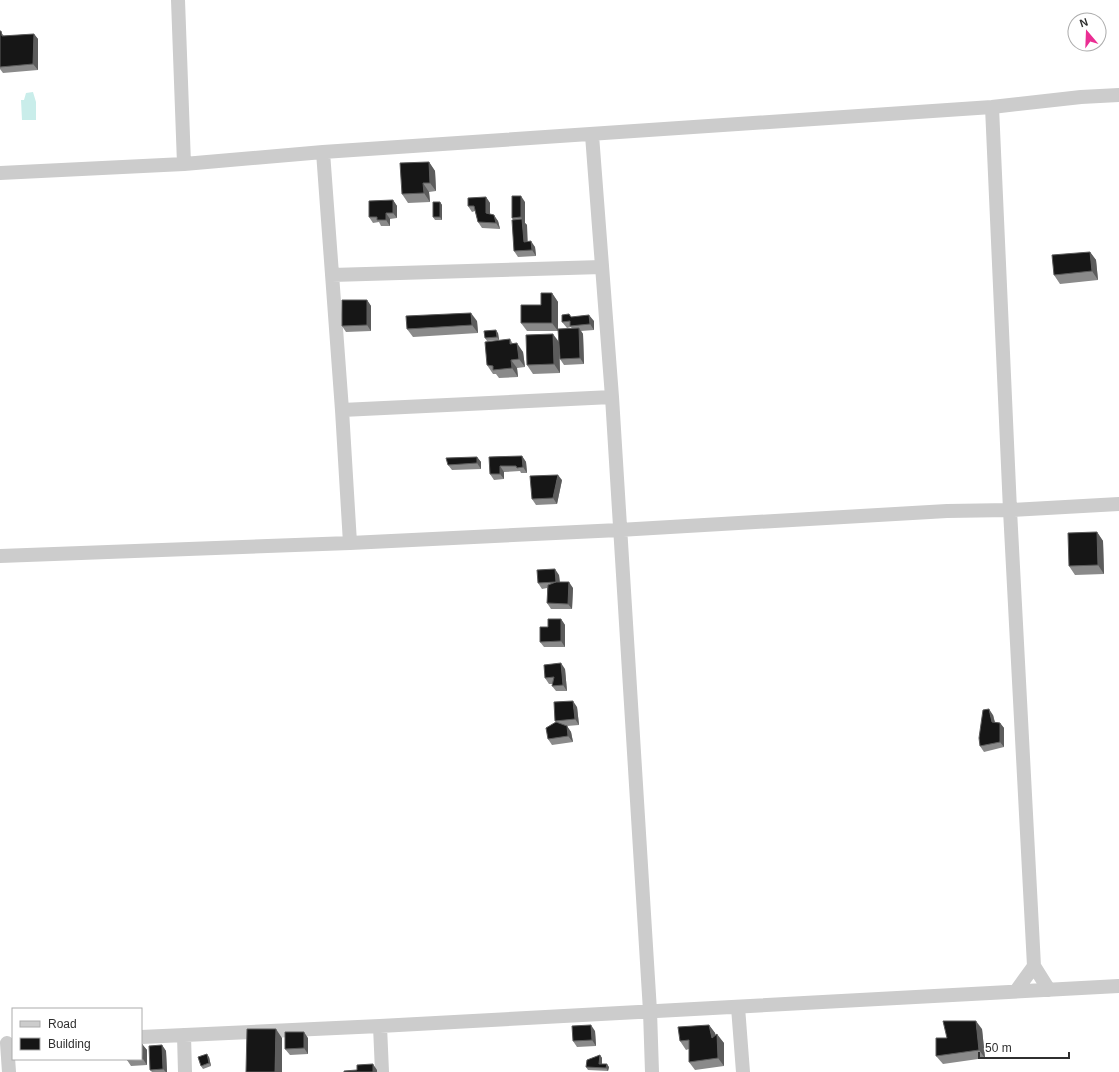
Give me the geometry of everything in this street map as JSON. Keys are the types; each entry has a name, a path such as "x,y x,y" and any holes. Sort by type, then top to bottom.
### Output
{"street":[{"path":"178,0 184,164"},
{"path":"0,173 184,164 323,152 992,107 1081,97 1119,95"},
{"path":"992,107 1010,510 1034,966 1049,990"},
{"path":"592,135 612,397 619,530 650,1011 652,1072"},
{"path":"323,152 350,543"},
{"path":"332,275 602,267"},
{"path":"342,410 612,397"},
{"path":"0,556 350,543 619,530 939,511 1010,510 1119,504"},
{"path":"1016,992 1034,966"},
{"path":"142,1037 380,1026 1119,986"},
{"path":"738,1007 743,1072"},
{"path":"380,1026 382,1072"},
{"path":"184,1035 185,1072"},
{"path":"7,1043 9,1072"}],"water":[{"path":"33,92 36,102 36,120 22,120 21,100 24,100 26,93"}],"building":[{"path":"0,31 2,36 34,34 33,64 0,67"},
{"path":"429,162 430,183 423,183 424,193 402,194 400,163"},
{"path":"512,196 521,196 521,217 512,218"},
{"path":"486,197 486,213 494,215 496,223 478,222 474,206 468,206 468,198"},
{"path":"393,200 393,213 386,213 386,220 377,220 377,217 369,217 369,201"},
{"path":"433,202 440,202 440,217 433,217"},
{"path":"522,219 524,242 531,241 532,250 514,251 512,220"},
{"path":"1090,252 1092,271 1054,275 1052,255"},
{"path":"541,293 552,293 552,323 521,323 521,305 541,305"},
{"path":"342,300 367,300 367,325 342,326"},
{"path":"471,313 472,325 407,329 406,316"},
{"path":"569,314 571,317 589,315 590,324 570,326 570,321 562,322 562,315"},
{"path":"579,328 580,358 560,359 558,329"},
{"path":"496,330 497,337 485,338 484,331"},
{"path":"553,334 554,364 527,365 526,335"},
{"path":"510,339 510,344 517,343 519,359 511,360 512,368 493,370 493,366 487,365 485,342"},
{"path":"522,456 523,467 517,468 516,466 500,466 500,474 490,474 489,457"},
{"path":"477,457 477,463 448,465 446,458"},
{"path":"558,475 553,498 532,499 530,476"},
{"path":"1097,532 1098,565 1069,566 1068,533"},
{"path":"555,569 556,582 538,583 537,570"},
{"path":"556,582 569,582 568,604 547,603 548,585"},
{"path":"548,619 561,619 561,641 540,642 540,627 548,627"},
{"path":"561,663 563,685 552,686 554,677 545,678 544,665"},
{"path":"573,701 575,719 555,721 554,702"},
{"path":"989,709 992,722 1000,723 1000,742 980,746 979,738 983,710"},
{"path":"556,722 567,726 568,736 548,739 546,728"},
{"path":"943,1021 976,1021 979,1050 936,1056 936,1038 947,1038"},
{"path":"591,1025 592,1040 573,1041 572,1026"},
{"path":"709,1025 712,1038 717,1034 718,1058 689,1062 689,1040 680,1041 678,1027"},
{"path":"247,1029 276,1029 275,1072 246,1072"},
{"path":"285,1032 304,1032 304,1048 285,1049"},
{"path":"162,1045 163,1069 150,1070 149,1046"},
{"path":"207,1054 209,1063 201,1066 198,1057"},
{"path":"600,1055 599,1064 607,1064 606,1068 586,1067 587,1060"},
{"path":"373,1064 373,1072 344,1072 357,1070 357,1065"}]}
